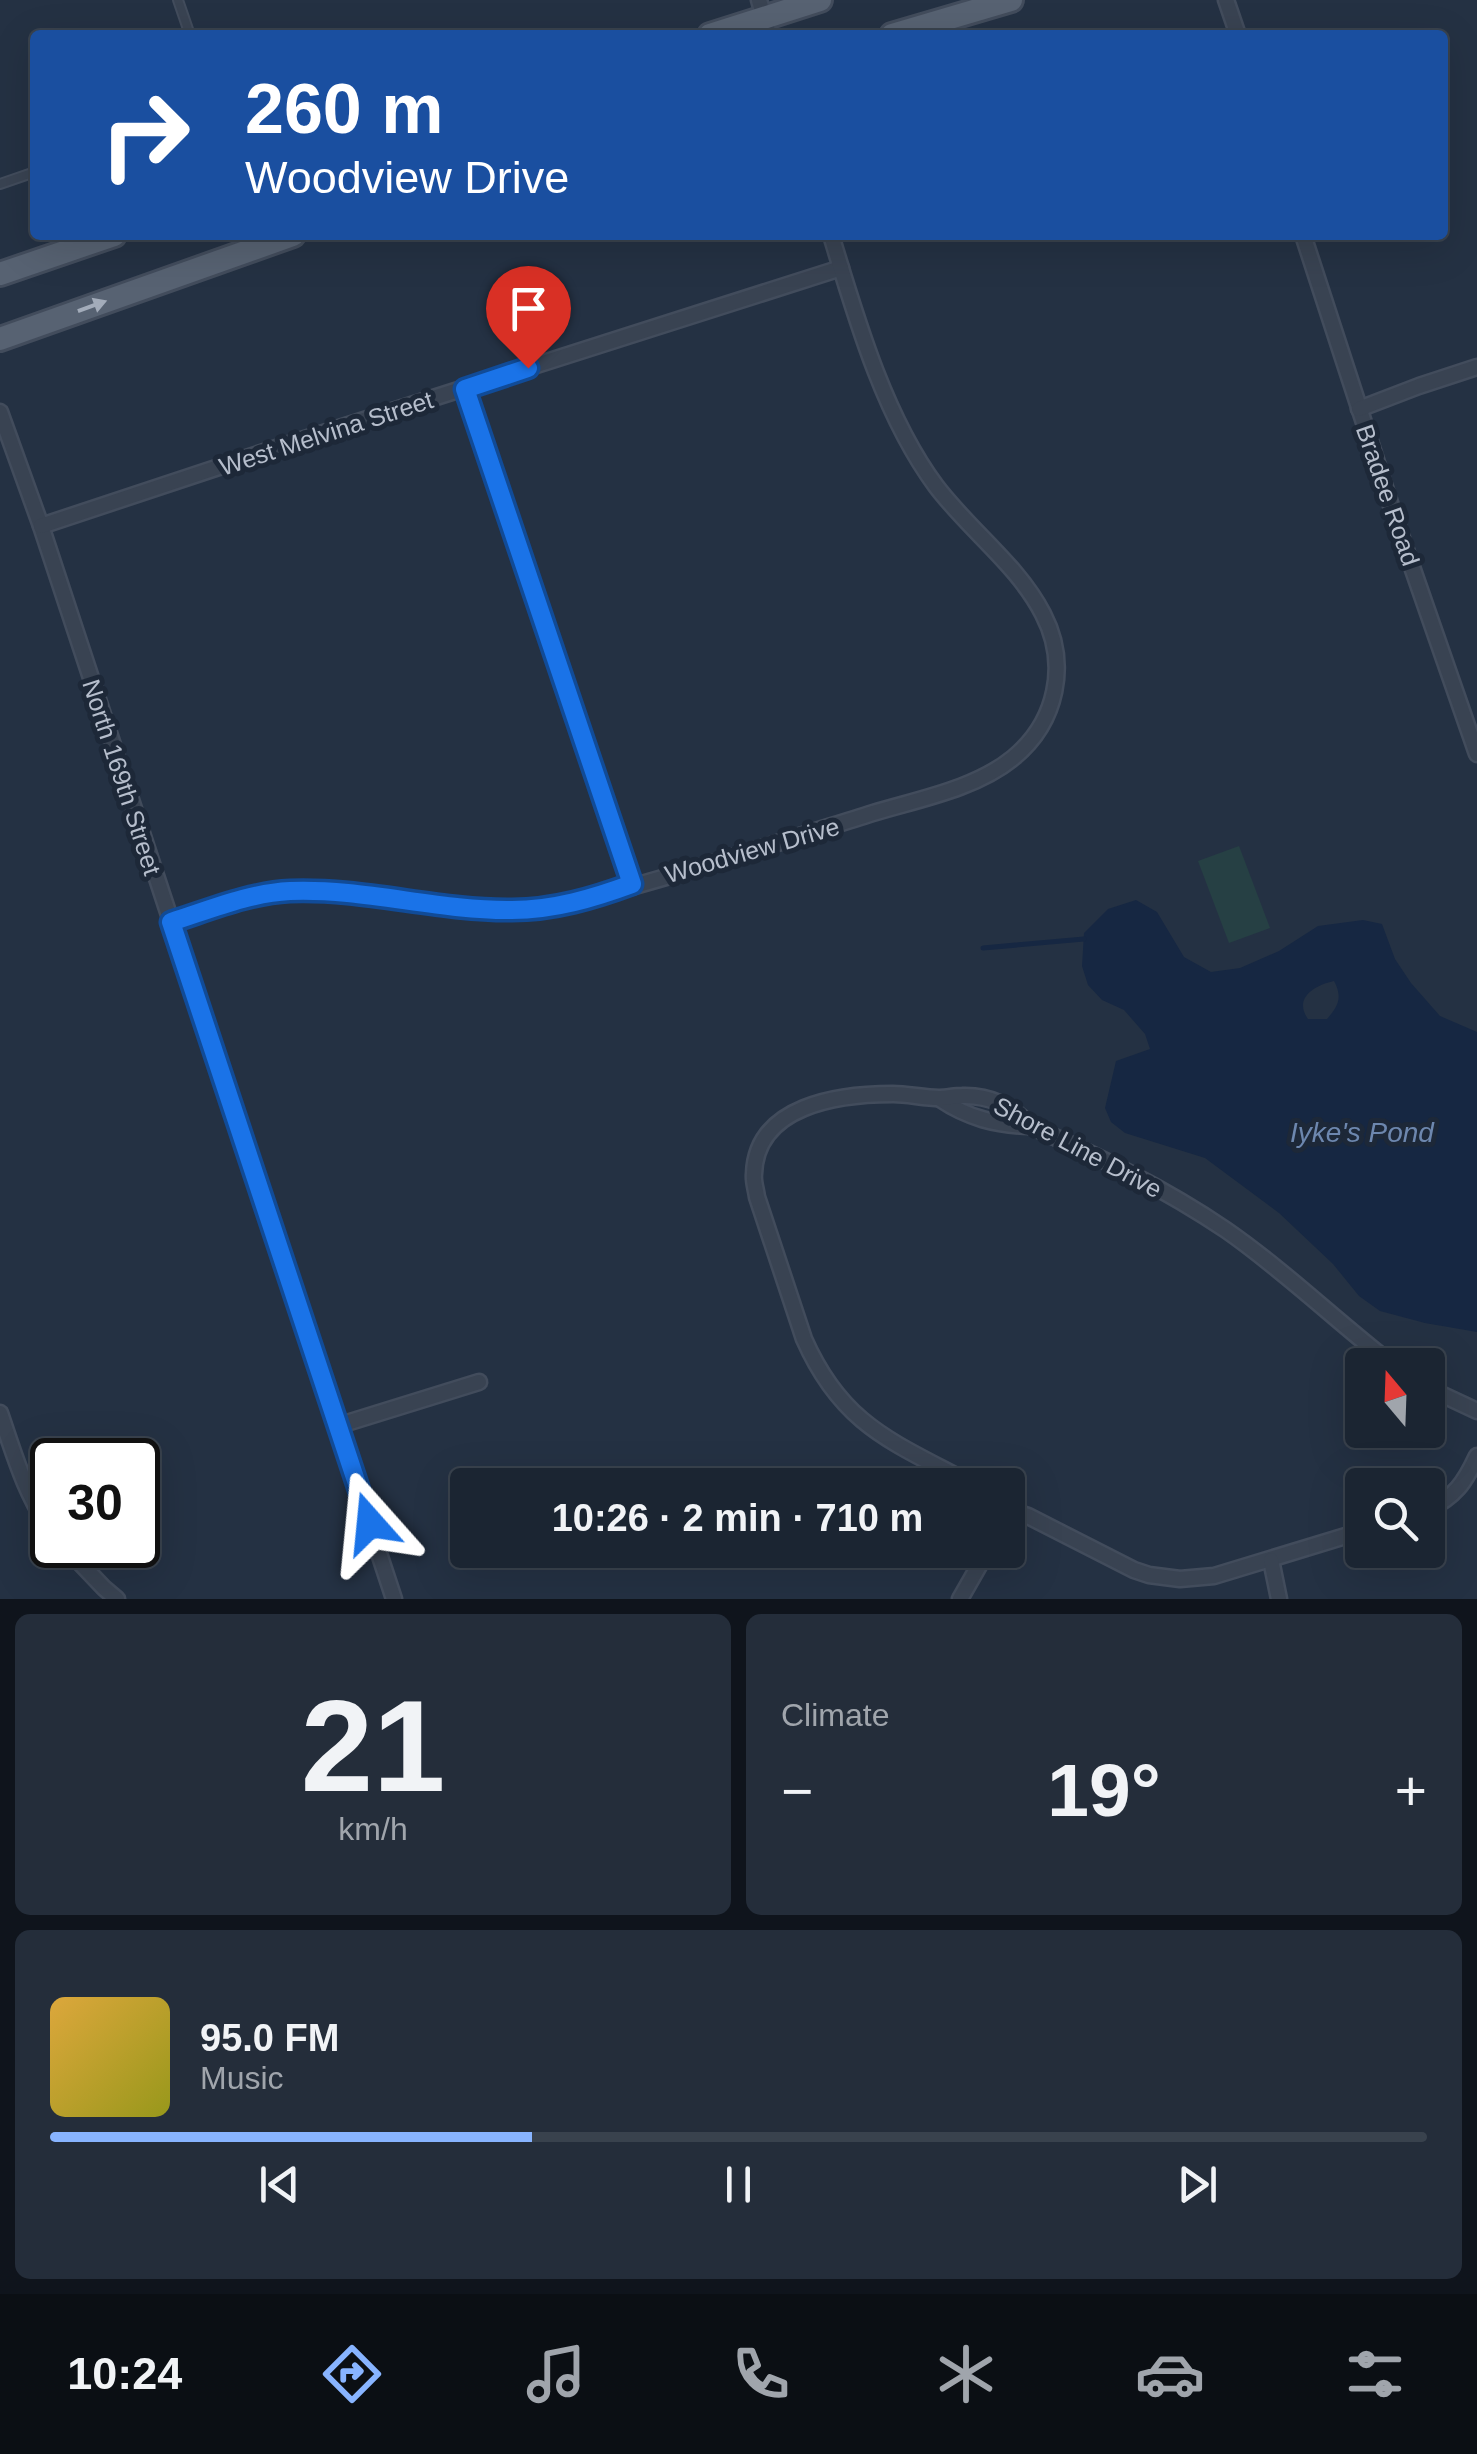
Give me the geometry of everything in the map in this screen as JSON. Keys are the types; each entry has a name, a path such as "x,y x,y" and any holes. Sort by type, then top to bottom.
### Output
{"main road":[{"path":"726,30 820,0"},
{"path":"909,30 1010,0"},
{"path":"0,274 99,240"},
{"path":"0,339 279,240"}],"street":[{"path":"1226,0 1236,30"},
{"path":"833,240 841,268"},
{"name":"Bradee Road","path":"1305,240 1477,754"},
{"name":"West Melvina Street","path":"40,526 841,268"},
{"name":"Woodview Drive","path":"171,922 247,898 288,891 487,910 567,904 925,798 976,779 1014,758 1040,727 1053,702 1057,659 1052,634 1026,587 954,510 913,451 881,382 841,268"},
{"path":"1360,410 1477,367"},
{"path":"465,389 632,884"},
{"name":"North 169th Street","path":"0,412 394,1599"},
{"path":"1460,704 1477,699"},
{"name":"Shore Line Drive","path":"941,1468 880,1434 836,1396 813,1360 757,1196 754,1174 760,1148 770,1130 785,1116 822,1103 868,1095 978,1096 995,1100 1020,1114 1030,1126 1134,1175 1225,1230 1373,1348"},
{"path":"940,1098 971,1117 1010,1126 1030,1126"},
{"path":"337,1426 478,1382"},
{"path":"1445,1396 1477,1412"},
{"path":"0,1414 30,1494"},
{"path":"1445,1500 1465,1480 1477,1456"},
{"path":"1025,1515 1134,1570 1180,1580 1214,1576 1345,1536"},
{"path":"1271,1560 1280,1599"},
{"path":"85,1568 117,1599"},
{"path":"960,1599 978,1568"}],"lane":[{"path":"178,0 188,30"},
{"path":"0,184 30,174"}],"green space":[{"path":"1239,846 1270,928 1229,943 1198,861"}],"water":[{"name":"Iyke's Pond","path":"1136,900 1157,912 1184,957 1211,972 1240,968 1279,951 1318,926 1363,920 1382,924 1395,959 1440,1016 1477,1032 1477,1332 1380,1311 1359,1296 1333,1264 1279,1213 1205,1158 1125,1133 1111,1122 1105,1108 1116,1061 1150,1049 1145,1034 1124,1010 1102,1000 1088,985 1082,966 1084,933 1108,909","holes":["1334,981 1338,992 1334,1010 1327,1019 1308,1019 1303,1005 1308,994"]}],"waterway":[{"path":"983,948 1084,939"}],"route":[{"path":"370,1523 171,922 247,898 288,891 516,910 567,904 632,884 465,389 528,368"}]}
